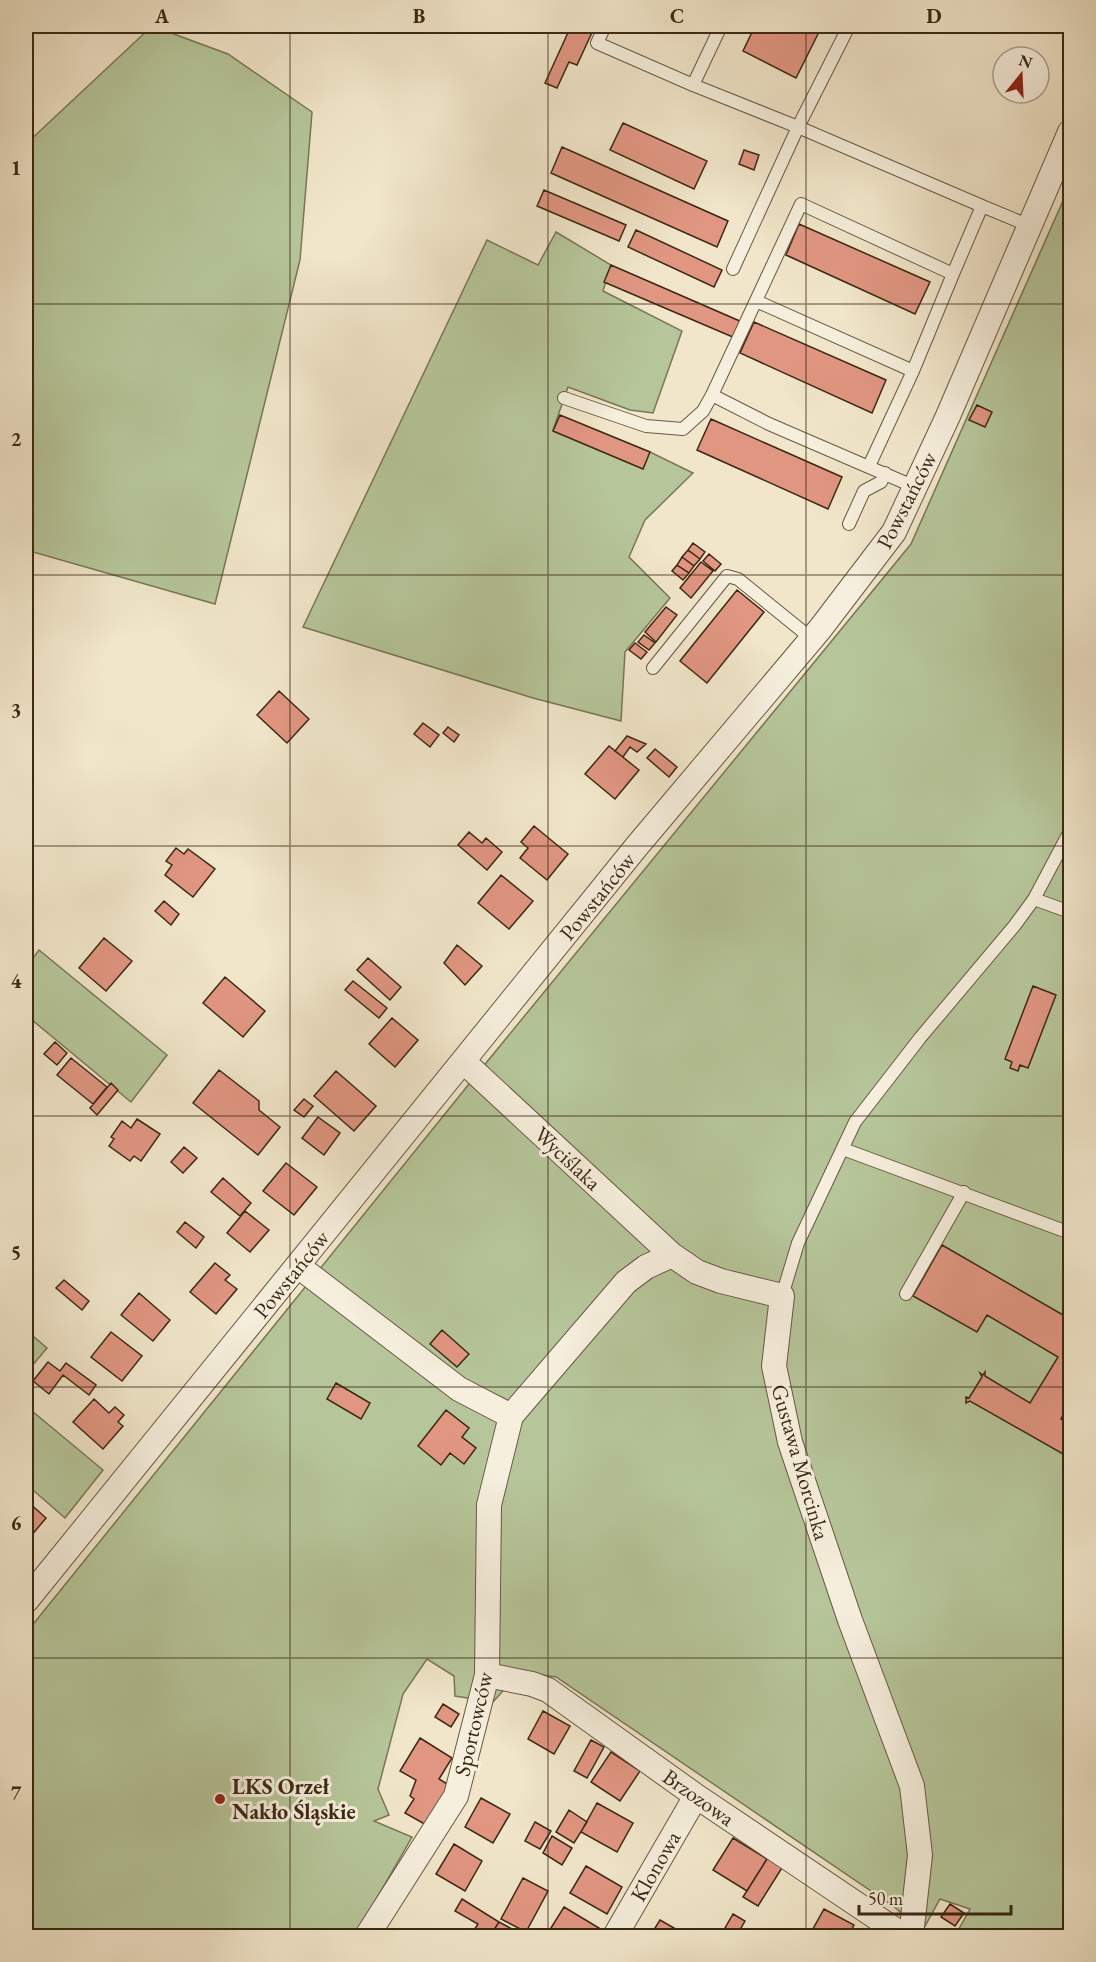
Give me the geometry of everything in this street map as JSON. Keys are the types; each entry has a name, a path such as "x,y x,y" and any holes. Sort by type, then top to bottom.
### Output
{"street":[{"name":"Powstańców","path":"26,1600 464,1062 636,846 812,639 882,549 894,532 948,416 1071,132"},
{"name":"Wyciślaka","path":"464,1062 672,1255"},
{"path":"298,1266 459,1389 511,1416 626,1282 646,1267 672,1255 697,1272 721,1281 782,1296"},
{"name":"Gustawa Morcinka","path":"782,1296 774,1366 790,1442 850,1620 912,1786 920,1855 911,1936"},
{"name":"Sportowców","path":"367,1936 456,1796 487,1675 489,1505 511,1416"},
{"name":"Brzozowa","path":"487,1675 532,1684 548,1690 696,1796 904,1936"},
{"name":"Klonowa","path":"615,1936 696,1796"}],"lane":[{"path":"605,26 597,43 1030,226"},
{"path":"693,85 721,26"},
{"path":"733,269 798,128 849,26"},
{"path":"564,398 646,426 683,429 703,411 712,395 801,204 953,274"},
{"path":"869,466 913,371 982,206"},
{"path":"756,301 913,371"},
{"path":"712,395 769,424 915,487"},
{"path":"849,524 864,492 881,482 885,473"},
{"path":"653,668 728,576 738,579 812,639"},
{"path":"782,1296 798,1243 855,1122 870,1099 1034,899 1071,831"},
{"path":"1034,899 1071,912"},
{"path":"843,1149 1071,1233"},
{"path":"906,1294 964,1192"}],"green space":[{"path":"152,26 228,54 312,112 300,260 215,604 26,550 26,144"},
{"path":"1070,185 1070,1936 955,1936 970,1909 940,1899 923,1930 934,1936 922,1936 922,1930 893,1906 556,1677 520,1672 493,1702 455,1696 454,1676 427,1659 403,1694 378,1789 389,1815 374,1821 412,1837 355,1936 26,1936 26,1806 31,1797 26,1793 26,1633 486,1063 911,544"},
{"path":"556,232 611,265 603,291 682,331 653,413 630,410 568,387 553,430 650,452 693,473 645,520 629,557 670,598 625,652 621,721 533,698 303,627 487,240 538,265"},
{"path":"39,950 167,1055 131,1102 26,1015 26,967"},
{"path":"26,1330 47,1348 26,1373"},
{"path":"26,1406 103,1470 65,1518 26,1484"}],"building":[{"path":"571,26 595,26 577,65 569,62 557,88 545,83"},
{"path":"755,26 822,26 796,78 743,51"},
{"path":"623,123 707,161 694,189 610,150"},
{"path":"562,147 728,221 717,247 551,173"},
{"path":"744,150 759,155 754,170 739,164"},
{"path":"544,190 626,225 619,241 537,206"},
{"path":"799,224 930,282 915,314 786,255"},
{"path":"636,230 722,270 714,287 628,247"},
{"path":"611,265 742,322 735,338 604,282"},
{"path":"754,322 886,380 872,413 740,353"},
{"path":"977,405 992,412 985,427 969,420"},
{"path":"560,415 650,452 643,469 553,431"},
{"path":"711,419 842,477 828,509 697,450"},
{"path":"693,543 705,552 700,559 688,550"},
{"path":"688,550 700,559 694,566 682,557"},
{"path":"709,554 721,564 715,571 703,561"},
{"path":"682,557 694,566 689,573 677,565"},
{"path":"701,562 713,571 691,598 680,588"},
{"path":"677,565 689,573 683,580 672,571"},
{"path":"737,590 764,612 707,683 680,661"},
{"path":"666,607 677,615 656,642 645,632"},
{"path":"644,635 655,643 649,650 638,642"},
{"path":"635,643 647,652 641,659 629,650"},
{"path":"279,691 309,719 287,743 257,715"},
{"path":"423,723 439,735 430,747 414,734"},
{"path":"448,727 459,735 454,742 443,733"},
{"path":"627,736 646,744 637,752 630,747 623,757 615,751"},
{"path":"609,746 639,770 615,799 585,774"},
{"path":"655,749 677,767 669,777 647,758"},
{"path":"534,826 568,854 547,880 520,858 528,848 521,842"},
{"path":"469,832 482,843 486,838 502,852 487,870 458,845"},
{"path":"176,848 184,854 188,849 215,869 193,897 165,875 172,865 166,861"},
{"path":"501,875 533,901 509,929 478,903"},
{"path":"164,901 179,914 171,925 155,911"},
{"path":"104,938 132,961 106,991 79,968"},
{"path":"457,945 482,966 465,985 444,963"},
{"path":"368,958 401,987 390,1000 357,970"},
{"path":"225,977 265,1011 243,1037 203,1003"},
{"path":"353,981 387,1008 379,1018 345,990"},
{"path":"1033,986 1056,995 1028,1068 1020,1065 1018,1071 1010,1068 1012,1062 1005,1059"},
{"path":"392,1018 418,1040 395,1067 369,1044"},
{"path":"55,1042 67,1053 57,1065 44,1054"},
{"path":"71,1058 107,1087 93,1104 57,1075"},
{"path":"219,1070 259,1101 259,1110 280,1127 258,1155 193,1103"},
{"path":"336,1071 376,1106 354,1131 314,1096"},
{"path":"111,1083 118,1090 97,1115 90,1108"},
{"path":"304,1099 313,1106 304,1117 294,1110"},
{"path":"318,1117 340,1133 324,1155 302,1138"},
{"path":"137,1119 160,1134 141,1161 134,1156 130,1161 109,1146 114,1139 111,1137 122,1121 131,1128"},
{"path":"184,1147 197,1158 183,1173 171,1162"},
{"path":"286,1163 317,1187 294,1215 263,1191"},
{"path":"223,1178 251,1203 240,1216 211,1192"},
{"path":"245,1211 269,1230 250,1252 227,1233"},
{"path":"185,1222 204,1237 196,1248 177,1232"},
{"path":"942,1245 1070,1319 1070,1401 1061,1419 1070,1424 1070,1458 970,1401 966,1403 966,1397 969,1398 982,1377 980,1373 983,1375 985,1372 985,1376 1030,1403 1058,1357 987,1315 977,1332 913,1296"},
{"path":"215,1263 230,1275 225,1280 237,1289 216,1314 190,1292"},
{"path":"64,1280 89,1301 82,1310 56,1288"},
{"path":"139,1293 170,1320 153,1341 121,1315"},
{"path":"442,1330 469,1354 457,1367 430,1344"},
{"path":"111,1332 142,1356 122,1381 91,1357"},
{"path":"48,1362 60,1371 66,1363 96,1385 89,1395 63,1375 49,1394 33,1381"},
{"path":"336,1383 370,1403 361,1419 327,1399"},
{"path":"94,1399 109,1413 115,1407 124,1415 118,1422 123,1426 103,1449 73,1422"},
{"path":"446,1410 469,1428 462,1437 476,1448 464,1464 450,1453 441,1465 418,1446"},
{"path":"26,1500 46,1518 26,1542"},
{"path":"443,1704 459,1714 451,1727 435,1717"},
{"path":"543,1711 570,1726 554,1754 528,1739"},
{"path":"420,1738 452,1758 439,1779 452,1787 428,1826 405,1813 414,1799 410,1796 416,1780 400,1771"},
{"path":"591,1740 604,1747 587,1778 574,1771"},
{"path":"611,1752 640,1771 620,1801 591,1782"},
{"path":"481,1798 510,1814 493,1843 465,1827"},
{"path":"597,1803 633,1823 617,1852 581,1832"},
{"path":"569,1810 587,1822 574,1843 556,1832"},
{"path":"535,1822 551,1831 540,1849 525,1841"},
{"path":"552,1836 572,1848 562,1865 543,1853"},
{"path":"733,1838 767,1859 747,1891 713,1870"},
{"path":"454,1844 482,1861 465,1891 436,1874"},
{"path":"770,1854 785,1863 758,1906 743,1897"},
{"path":"586,1866 622,1887 607,1914 570,1893"},
{"path":"523,1878 548,1891 526,1932 501,1919"},
{"path":"462,1899 499,1922 490,1936 470,1936 478,1924 455,1911"},
{"path":"950,1904 964,1913 955,1926 941,1917"},
{"path":"564,1907 599,1928 594,1936 546,1936"},
{"path":"824,1909 854,1925 848,1936 809,1936"},
{"path":"733,1914 745,1921 737,1935 725,1928"},
{"path":"660,1920 688,1936 650,1936"},
{"path":"499,1922 525,1936 490,1936"}],"place":[{"name":"LKS Orzeł Nakło Śląskie","path":"220,1799"}]}
